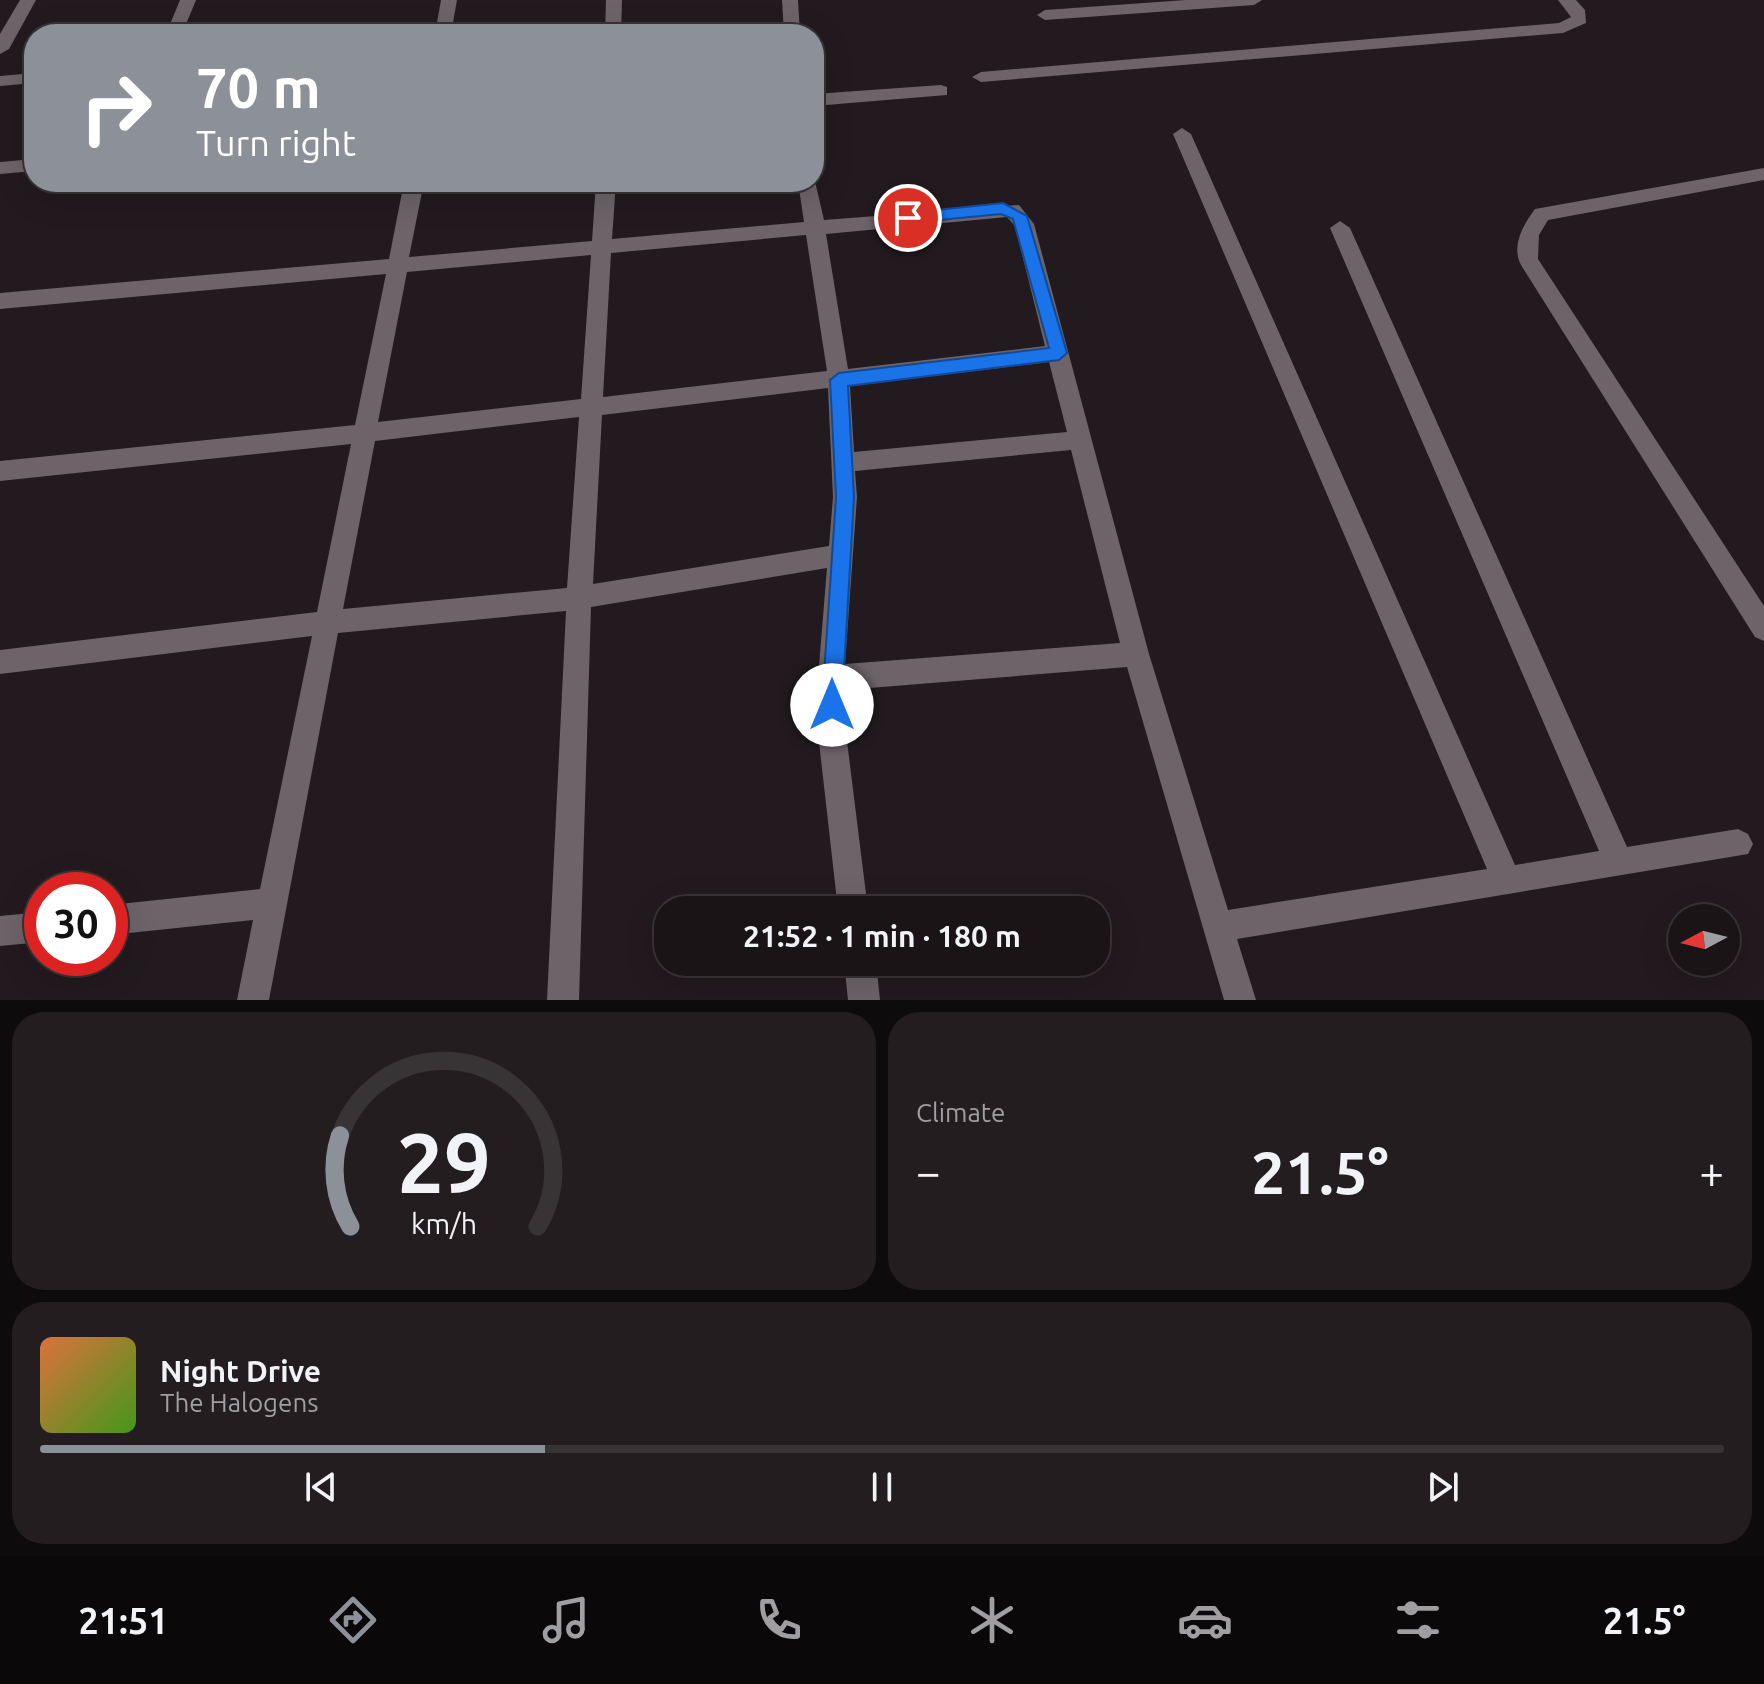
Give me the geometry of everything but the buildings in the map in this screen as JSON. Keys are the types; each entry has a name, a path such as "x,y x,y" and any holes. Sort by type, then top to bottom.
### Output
{"street":[{"path":"0,49 28,0"},
{"path":"178,24 188,0"},
{"path":"445,24 449,0"},
{"path":"613,24 614,0"},
{"path":"790,0 791,24"},
{"path":"1045,15 1254,0"},
{"path":"981,77 1563,28 1580,19 1577,10 1566,0"},
{"path":"0,81 24,79"},
{"path":"824,99 941,91"},
{"path":"1182,134 1507,880"},
{"path":"0,168 24,166"},
{"path":"1764,174 1542,214 1529,229 1527,242 1528,260 1764,629"},
{"path":"253,1000 330,622 412,192"},
{"path":"563,1000 579,598 606,192"},
{"path":"809,192 839,380 845,497 831,678 832,733 851,896"},
{"path":"0,301 398,268 1012,210 1024,224 1136,654 1240,1000"},
{"path":"1340,228 1619,863"},
{"path":"0,471 366,433 591,404 839,380 1059,353"},
{"path":"843,463 1081,440"},
{"path":"0,662 330,622 579,598 839,555"},
{"path":"831,678 1136,654"},
{"path":"1218,927 1738,844"},
{"path":"128,918 273,903"},
{"path":"0,931 24,929"},
{"path":"861,976 864,1000"}],"route":[{"path":"832,705 831,678 845,497 839,380 1059,353 1024,224 1019,216 1003,208 908,218"}]}
